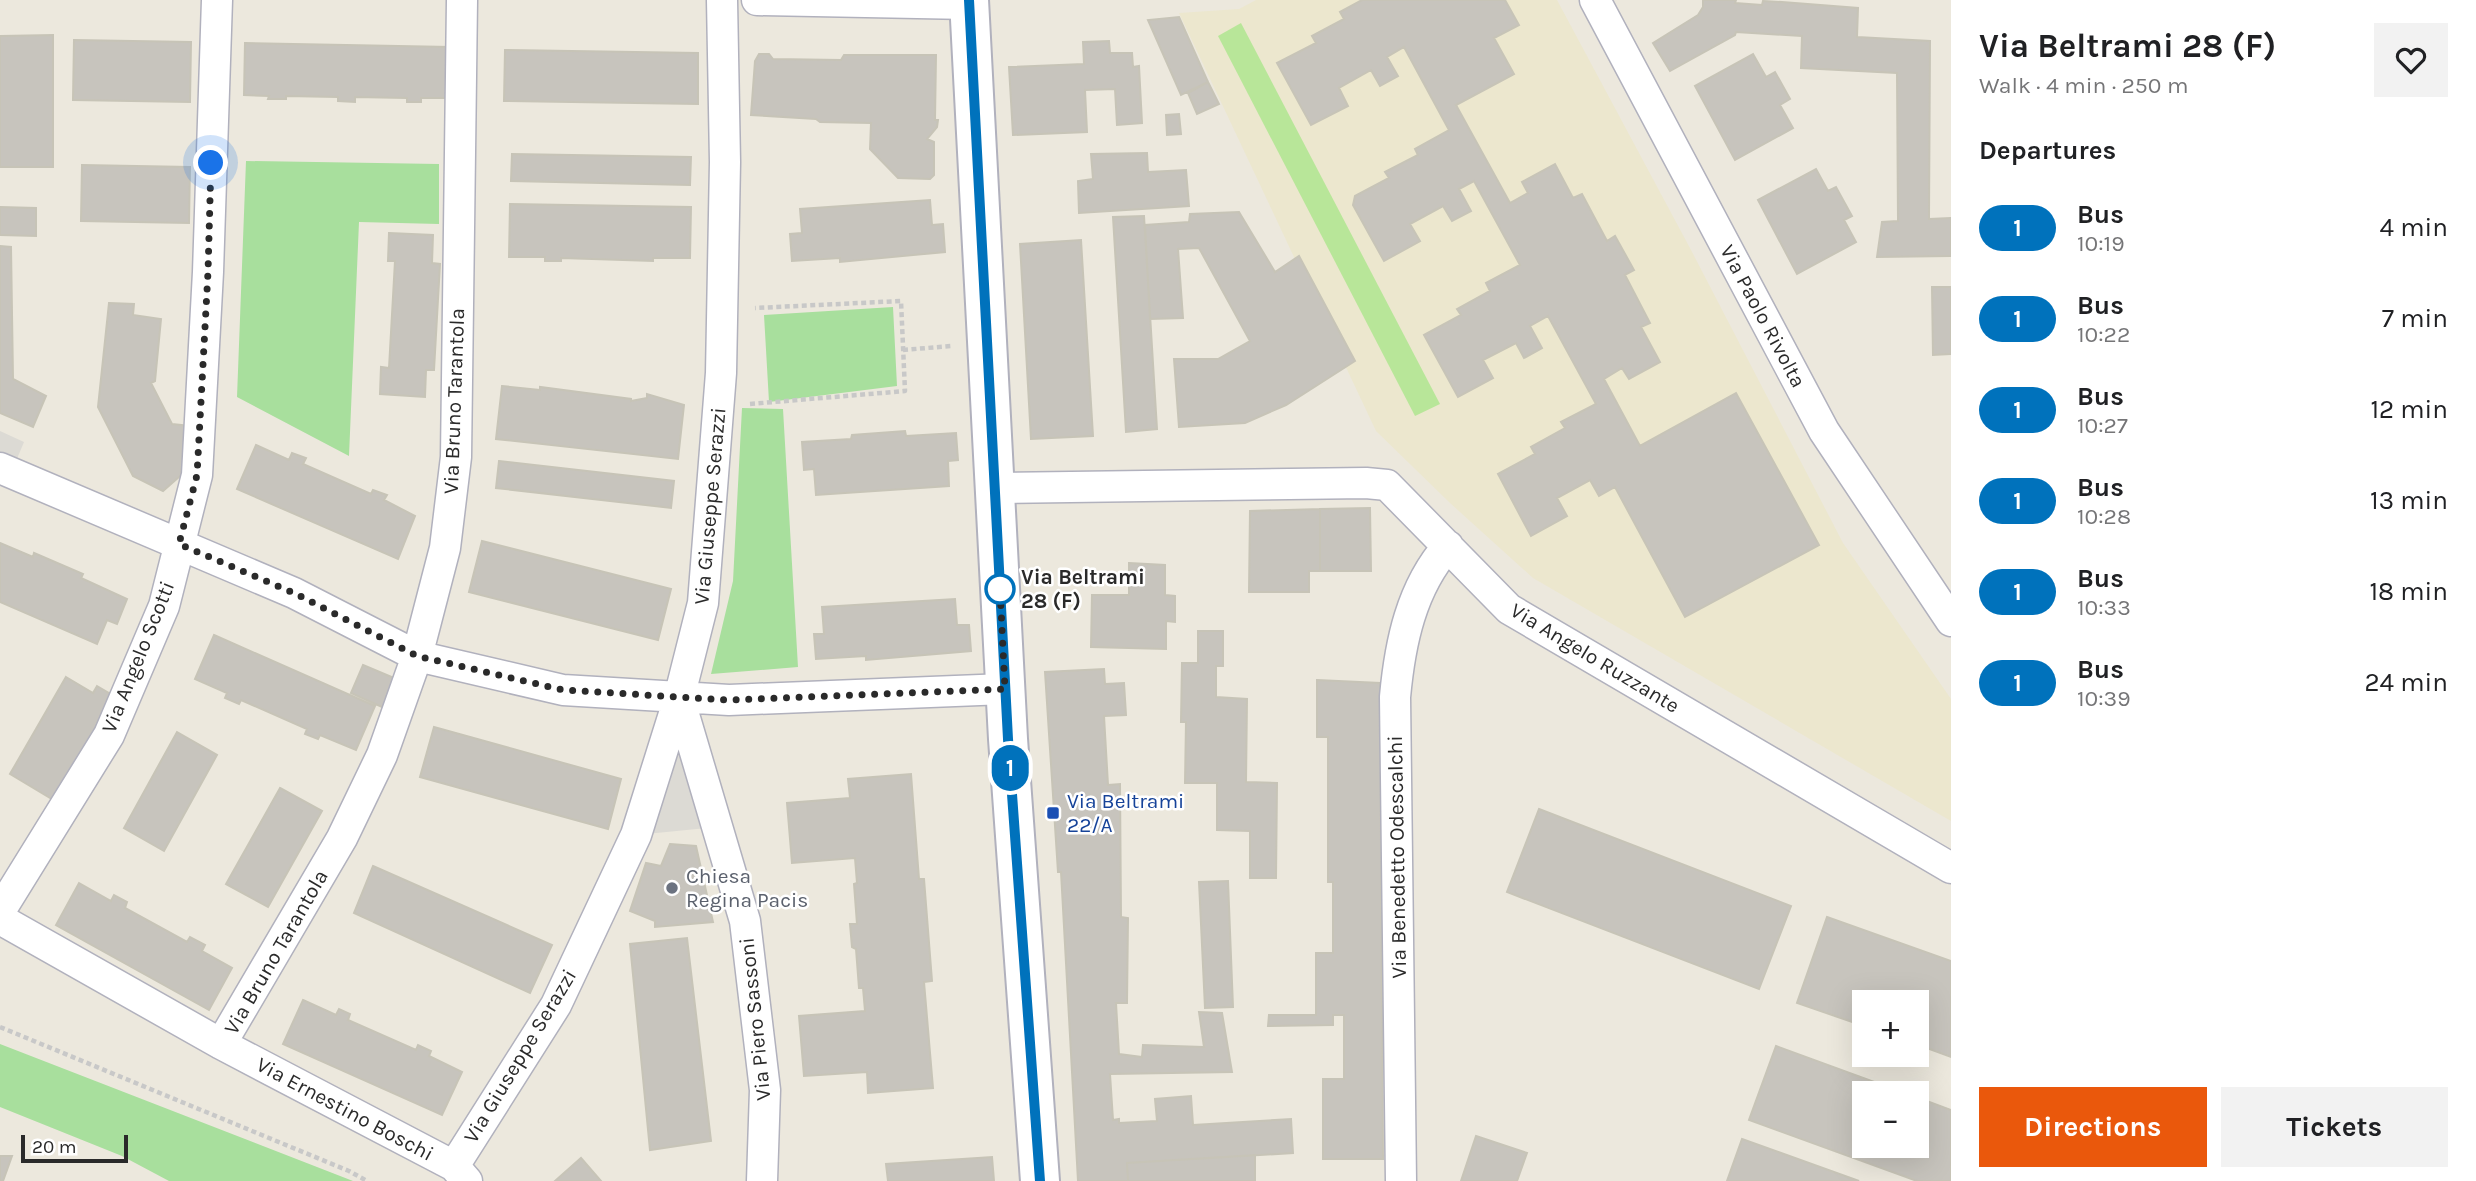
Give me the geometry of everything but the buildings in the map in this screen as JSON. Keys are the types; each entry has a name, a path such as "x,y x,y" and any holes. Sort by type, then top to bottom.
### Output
{"street":[{"name":"Via Angelo Scotti","path":"0,911 108,735 164,606 197,475 208,272 217,0"},
{"name":"Via Bruno Tarantola","path":"221,1044 342,838 382,755 417,656 445,548 456,457 462,0"},
{"name":"Via Giuseppe Serazzi","path":"461,1174 556,1004 636,835 679,698 703,603 722,373 722,0"},
{"path":"757,0 969,2 1005,689 1040,1181"},
{"name":"Via Paolo Rivolta","path":"1595,0 1824,431 1951,621"},
{"path":"0,468 294,593 417,656 563,690 729,700 1005,689"},
{"name":"Via Angelo Ruzzante","path":"994,488 1387,485 1509,609 1951,868"},
{"name":"Via Benedetto Odescalchi","path":"1401,1181 1395,697 1403,634 1417,596 1434,562 1448,546"},
{"name":"Via Piero Sassoni","path":"679,698 745,921 765,1090 762,1181"},
{"name":"Via Ernestino Boschi","path":"0,919 221,1044 461,1174"}],"path":[{"path":"745,404 905,391 901,301 749,309"},
{"path":"903,350 958,345"},
{"path":"0,1027 367,1181"}],"shaded area":[{"path":"1256,0 1557,0 1843,543 1951,699 1951,821 1533,578 1376,431 1179,13 1239,9"},
{"path":"0,431 24,442 11,473 0,468"},
{"path":"672,723 717,827 636,835"}],"green space":[{"path":"1241,23 1440,404 1415,416 1218,36"},
{"path":"246,161 439,164 439,224 359,222 349,456 237,397"},
{"path":"893,307 897,386 769,402 764,315"},
{"path":"742,408 783,409 798,667 711,674 733,581"},
{"path":"0,1044 353,1181 169,1181 122,1156 0,1107"}],"bus line":[{"name":"1","path":"969,0 1008,739 1040,1181"}],"place":[{"name":"Via Beltrami 28 (F)","path":"1000,589"},
{"name":"Via Beltrami 22/A","path":"1053,813"},
{"name":"Chiesa Regina Pacis","path":"672,888"}],"route":[{"path":"211,163 197,475 179,544 294,593 417,656 563,690 679,698 729,700 1005,689 1000,589"}]}
